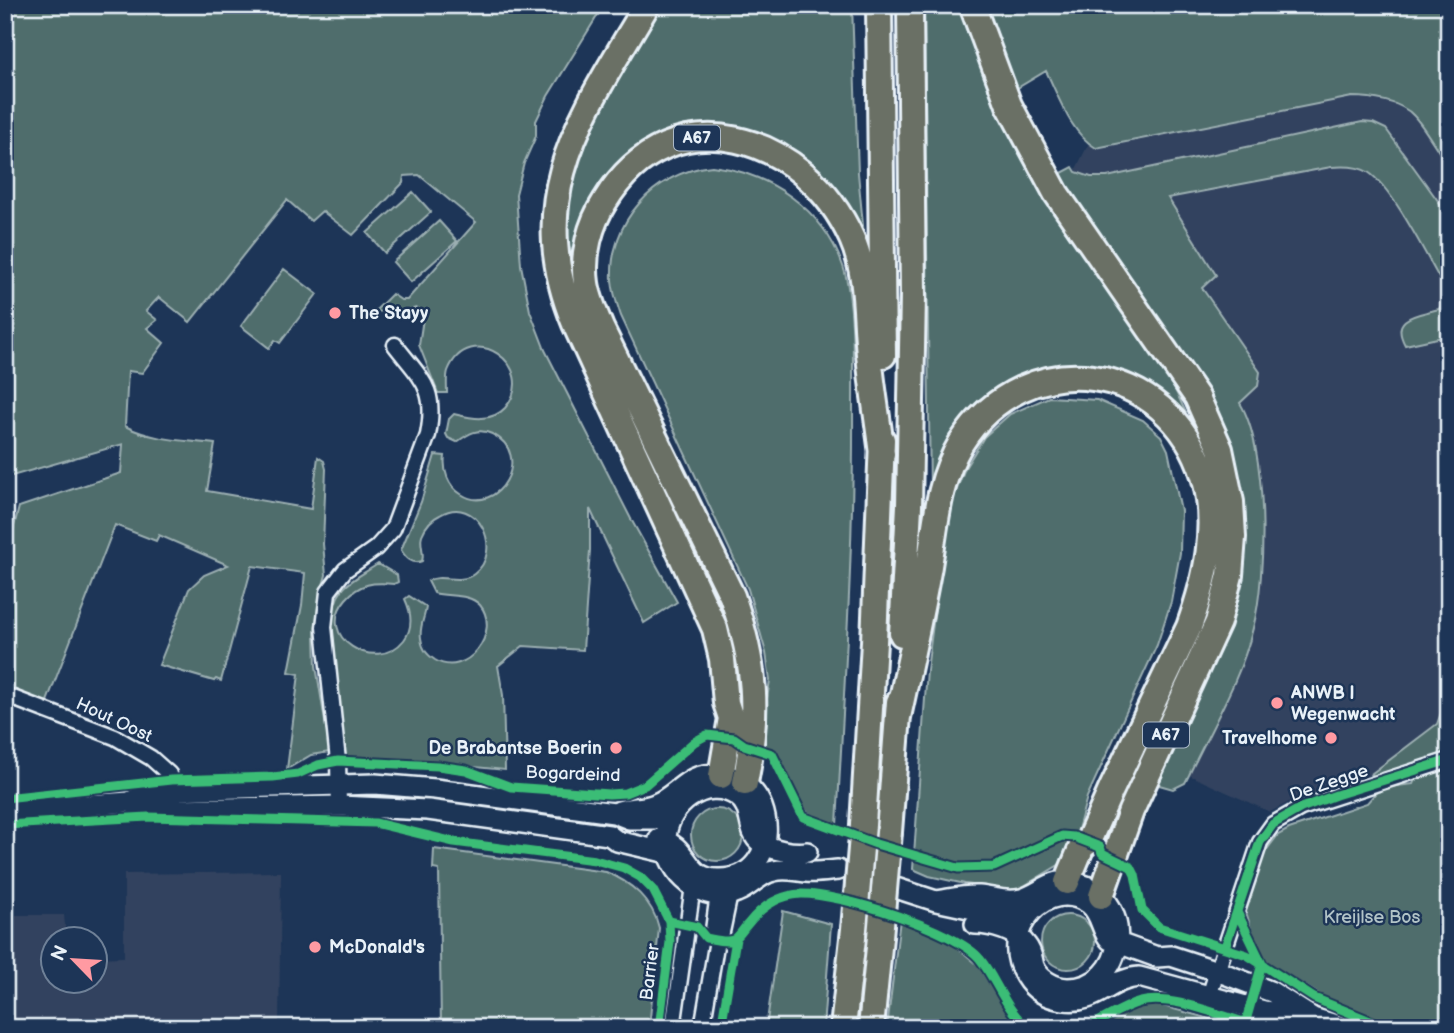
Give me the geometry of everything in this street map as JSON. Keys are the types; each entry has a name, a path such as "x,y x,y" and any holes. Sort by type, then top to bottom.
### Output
{"highway":[{"path":"647,5 580,119 571,142 561,171 558,191 555,250 562,287 575,324 715,629 725,677 726,703 721,717 716,780"},
{"name":"A67","path":"842,1028 863,825 882,454 884,288 879,5"},
{"name":"A67","path":"871,1028 898,717 909,506 913,295 911,5"},
{"name":"A67","path":"972,5 1009,105 1056,193 1197,397 1220,449 1231,502 1233,537 1230,575 1218,622 1131,811 1101,895"},
{"name":"A67","path":"745,783 752,747 754,691 752,665 732,596 601,328 589,295 585,269 590,235 600,208 620,179 647,156 673,144 710,137 730,138 781,155 796,165 823,191 848,230 861,266 882,454"},
{"name":"A67","path":"898,717 942,490 953,457 976,422 1012,393 1038,382 1054,379 1079,377 1106,380 1134,389 1161,407 1182,429 1200,466 1208,494 1210,517 1208,561 1189,627 1088,842 1082,846 1072,887"}],"main road":[{"path":"716,780 744,801 755,836 797,854 807,852 838,870 936,901 1006,916 1026,907 1048,885 1072,887 1101,895 1114,915 1119,939 1113,961 1098,978 1083,986 1058,993"},
{"path":"723,889 745,873 760,857 765,839 762,805 745,783 716,780 687,799 671,820 667,847 677,871 693,886 723,889 745,888 768,872 786,869 808,872 838,870"},
{"name":"Bogardeind","path":"614,813 628,808 646,807 665,798 684,783 716,780"},
{"name":"Bogardeind","path":"5,811 129,803 147,808 173,800 338,784 375,784 435,789 614,813 629,820 671,820"},
{"name":"Bogardeind","path":"173,800 428,810 609,835 620,832 667,847"},
{"path":"667,847 680,849 695,871 723,889"},
{"path":"1072,887 1098,913 1108,939 1160,947 1171,956 1272,992 1313,1018"},
{"path":"936,901 975,924 986,924 1028,947 1039,975 1058,993 1082,1000 1119,980 1139,977 1264,1011 1313,1018 1346,1028"},
{"path":"1016,942 1026,907"}],"street":[{"path":"339,806 324,628 328,592 345,570 376,548 393,529 431,422 432,403 427,387 395,345"},
{"name":"Hout Oost","path":"5,695 115,737 164,768 169,774 173,800"},
{"name":"De Zegge","path":"1209,996 1261,842 1273,824 1312,804 1449,760"},
{"name":"Barrier","path":"673,1028 693,886"},
{"path":"702,1028 717,940 713,930 723,889"}],"shaded area":[{"path":"1449,60 1449,730 1384,770 1295,799 1270,812 1189,775 1187,749 1248,517 1071,179 1093,135"},
{"path":"281,872 279,1022 298,1028 5,1028 5,915 64,915 65,925 38,925 38,995 108,995 108,958 124,957 124,874"}],"green space":[{"path":"5,5 604,5 548,96 536,121 536,136 524,163 516,194 521,265 530,311 545,350 632,521 677,602 644,623 590,509 583,650 523,646 498,666 503,695 505,770 424,762 343,760 332,623 333,611 340,593 345,586 378,564 397,575 398,582 367,585 346,599 338,613 337,626 342,638 352,647 365,652 378,654 392,650 404,640 409,630 410,614 405,599 409,596 426,607 421,634 423,648 429,655 447,664 469,658 484,639 486,616 475,601 434,593 428,581 438,578 463,579 474,574 483,564 487,552 487,539 482,528 475,518 465,512 453,510 434,518 425,528 421,538 422,561 410,560 401,550 421,502 435,455 445,456 446,473 453,487 461,494 475,499 488,498 498,491 511,468 505,443 492,434 478,431 457,442 446,434 449,419 454,414 487,418 505,408 514,392 514,377 508,364 498,354 485,348 471,349 458,356 448,371 447,393 438,393 419,345 424,312 416,308 405,312 374,312 392,294 401,300 407,300 476,222 419,175 404,176 403,183 353,235 322,211 311,221 287,200 190,322 159,297 146,311 157,320 147,328 164,343 142,373 128,371 125,426 158,437 215,444 207,491 311,509 318,457 324,461 323,544 326,575 319,599 315,632 316,666 330,752 311,755 287,769 299,674 289,672 302,605 305,573 252,566 221,681 214,681 159,665 189,589 204,575 228,565 159,535 156,541 115,525 46,704 5,692 5,561 19,507 121,473 123,444 5,478"},
{"path":"655,5 852,5 858,173 865,246 748,139 621,166 579,316 560,243 573,152"},
{"path":"924,5 961,5 1000,108 1034,182 1068,234 1151,348 1185,410 1197,443 1159,396 1030,376 930,492"},
{"path":"985,5 1449,5 1449,166 1423,127 1408,111 1385,101 1360,97 1096,148 1072,124 1046,71 1014,90"},
{"path":"1362,122 1373,123 1386,129 1449,216 1449,353 1447,340 1442,337 1405,345 1401,335 1403,322 1415,315 1439,309 1444,300 1443,285 1399,208 1368,172 1355,168 1331,167 1168,198 1216,275 1202,288 1260,372 1258,386 1240,403 1249,423 1260,480 1261,577 1253,628 1241,666 1185,783 1173,789 1149,782 1209,660 1230,470 1058,175 1073,167 1076,172 1091,177 1107,177"},
{"path":"712,166 754,177 792,197 822,227 834,246 847,281 852,336 853,460 837,826 808,813 798,800 774,751 760,743 770,680 766,653 748,589 621,316 613,289 613,259 618,239 639,204 654,189 671,178"},
{"path":"413,192 431,212 385,253 367,233"},
{"path":"439,221 457,241 411,282 393,262"},
{"path":"284,269 317,294 280,343 275,340 269,348 241,326"},
{"path":"1049,397 1097,400 1143,420 1161,436 1168,450 1181,511 1180,553 1171,602 1157,645 1087,797 1077,833 1062,863 1019,889 1009,890 965,884 929,876 913,869 927,670 950,508 965,468 984,437 1010,414"},
{"name":"Kreijlse Bos","path":"1449,691 1449,1028 1331,1028 1340,1007 1266,962 1251,929 1245,908 1262,856 1278,835 1289,829 1367,803 1380,788 1413,784 1424,760 1374,776 1371,774 1437,724"},
{"path":"717,809 727,811 735,817 741,825 741,845 735,853 727,859 717,861 707,859 699,853 693,845 691,835 693,825 699,817 707,811"},
{"path":"434,849 606,872 632,887 652,909 659,928 649,1028 441,1028 439,870 433,869"},
{"path":"783,911 831,924 823,1028 766,1028"},
{"path":"1068,915 1087,923 1095,942 1087,961 1068,969 1049,961 1041,942 1049,923"},
{"path":"900,919 946,938 978,965 1014,1022 1014,1028 887,1028"},
{"path":"1159,1005 1243,1028 1098,1027 1135,1007"}],"cycle path":[{"path":"5,798 171,780 273,777 298,774 318,765 338,761 466,770 511,787 625,793 645,785 694,742 707,735 734,738 744,745 772,754 803,817 876,844 958,868 994,867 1062,836 1074,837 1100,847 1102,853 1131,867 1142,910 1159,927 1247,955 1314,998 1387,1028"},
{"path":"1225,947 1260,842 1273,824 1301,808 1336,795 1449,760"},
{"path":"5,825 148,817 375,823 454,842 595,860 624,868 640,877 653,890 669,921 697,927 706,938 723,941 735,939 752,919 777,900 801,894 818,895 868,906 948,936 980,959 1015,1015 1030,1028"},
{"path":"1237,912 1262,964 1245,1024"},
{"path":"659,1028 670,942 669,921"},
{"path":"721,1028 736,939"},
{"path":"1086,1028 1133,1004 1154,1000 1186,1004 1266,1028"}],"place":[{"name":"The Stayy","path":"335,313"},
{"name":"ANWB | Wegenwacht","path":"1277,703"},
{"name":"Travelhome","path":"1331,738"},
{"name":"De Brabantse Boerin","path":"616,748"},
{"name":"McDonald's","path":"315,947"}]}
